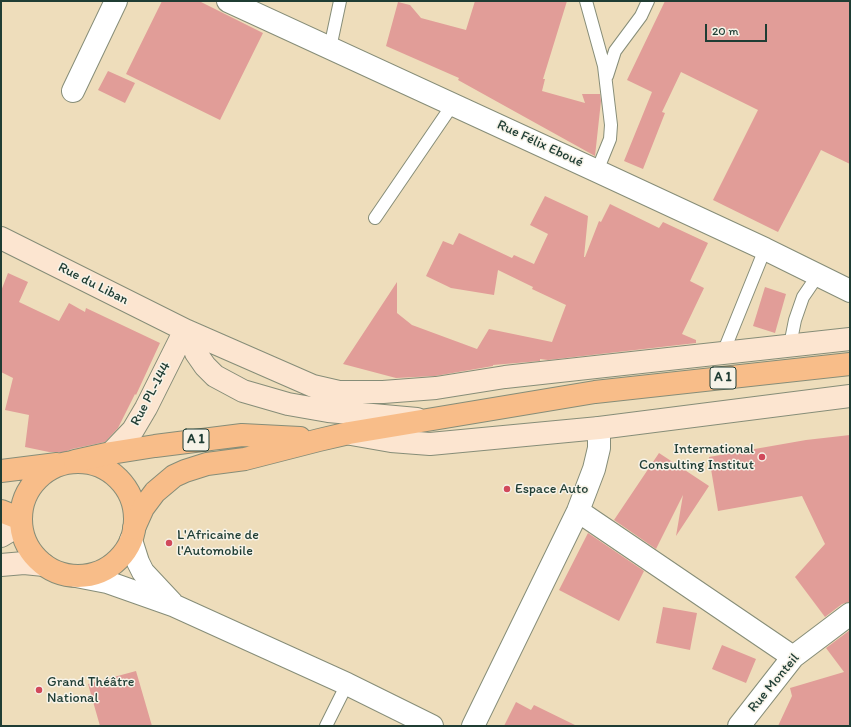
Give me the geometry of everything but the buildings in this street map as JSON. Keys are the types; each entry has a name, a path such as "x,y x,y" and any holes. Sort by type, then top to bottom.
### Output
{"main road":[{"name":"A 1","path":"133,534 142,508 155,492 174,476 207,464 245,459 349,433 595,392 850,364"},
{"name":"A 1","path":"69,462 111,453 242,435 319,440"},
{"path":"1,471 69,462 88,462 112,472 121,481 129,491 134,503 135,516 133,534 126,550 110,567 88,575 65,575 44,565 28,548 21,522 22,507 32,484 51,468 69,462"},
{"path":"1,511 21,522"}],"street":[{"path":"73,91 116,1"},
{"name":"Rue Félix Eboué","path":"228,1 765,249 850,291"},
{"name":"Rue du Liban","path":"1,238 188,332 307,383 339,392 383,392 436,388 505,377 850,339"},
{"path":"188,332 196,353 204,366 215,376 243,391 288,404 328,411 435,418"},
{"name":"Rue PL-144","path":"111,453 133,430 188,332"},
{"path":"349,433 391,441 430,444 599,428 850,396"},
{"path":"473,726 578,511 594,469 599,448 599,428"},
{"path":"578,511 793,657"},
{"path":"1,536 21,522"},
{"path":"133,534 138,562 144,572 175,606"},
{"path":"1,565 24,563 44,565"},
{"path":"76,576 107,582 175,606 347,684 432,726"},
{"name":"Rue Monteil","path":"739,726 793,657 850,614"}],"lane":[{"path":"330,48 340,1"},
{"path":"586,1 604,66 610,125 610,139 597,171"},
{"path":"606,81 615,51 641,16 648,1"},
{"path":"375,218 452,104"},
{"path":"722,353 765,249"},
{"path":"790,345 795,320 803,297 818,275"},
{"path":"326,726 347,684"}],"place":[{"name":"International Consulting Institut","path":"762,457"},
{"name":"Espace Auto","path":"507,489"},
{"name":"L'Africaine de l'Automobile","path":"169,543"},
{"name":"Grand Théâtre National","path":"39,690"}]}
